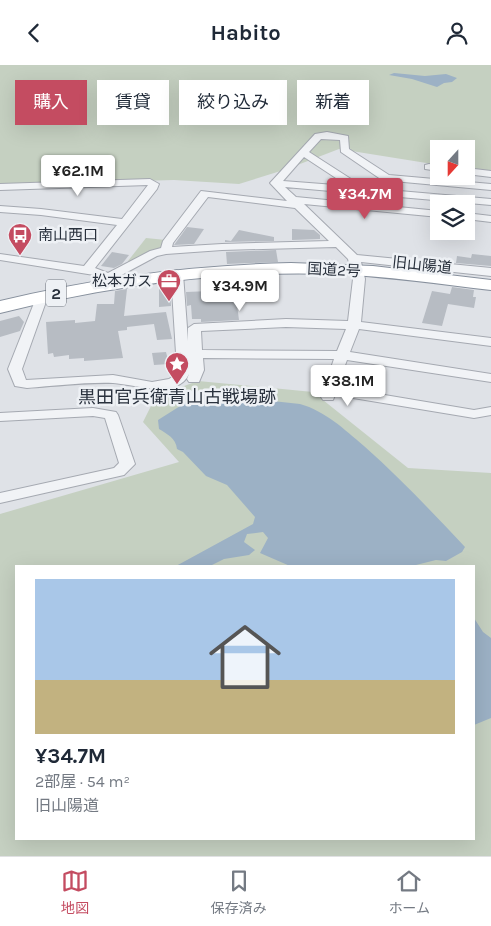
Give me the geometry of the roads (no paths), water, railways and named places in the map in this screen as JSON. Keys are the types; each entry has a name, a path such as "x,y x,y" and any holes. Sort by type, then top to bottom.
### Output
{"highway":[{"name":"国道2号","path":"0,307 111,279 281,268 356,265 491,285"}],"street":[{"path":"275,183 318,136 327,135 345,138 344,150 386,178 491,187"},
{"path":"303,152 362,191"},
{"path":"475,172 491,174"},
{"path":"0,187 150,182 154,184 87,270"},
{"path":"275,183 491,202"},
{"path":"275,183 338,244 356,265 359,279 354,325 329,393 474,415 491,411"},
{"path":"166,251 167,243 205,193 430,213"},
{"path":"0,209 41,212 124,223"},
{"path":"475,217 491,219"},
{"path":"0,257 87,270 111,279 154,253 166,251 222,247 338,244"},
{"name":"旧山陽道","path":"356,265 491,273"},
{"path":"42,296 15,369 20,383 113,379 152,386 173,382 181,377 184,369 177,274"},
{"path":"194,379 197,370 194,328 286,323 354,325 491,342"},
{"path":"195,355 342,355 491,378"},
{"path":"0,417 93,412 111,415 127,464 119,472 0,498"}],"water":[{"path":"394,73 425,76 446,74 457,78 452,82 444,83 437,87 412,79 389,75"},
{"path":"206,394 300,404 318,411 342,427 364,446 465,547 462,552 446,561 436,560 416,565 288,565 260,553 268,538 263,532 247,534 244,542 255,550 249,555 224,559 212,565 178,565 253,524 255,517 227,485 206,476 183,452 177,449 171,437 159,429 158,420 196,396"},
{"path":"475,620 483,632 491,638 491,718 475,725"}],"place":[{"name":"南山西口","path":"20,256"},
{"name":"松本ガス","path":"169,302"},
{"name":"黒田官兵衛青山古戦場跡","path":"177,385"}]}
